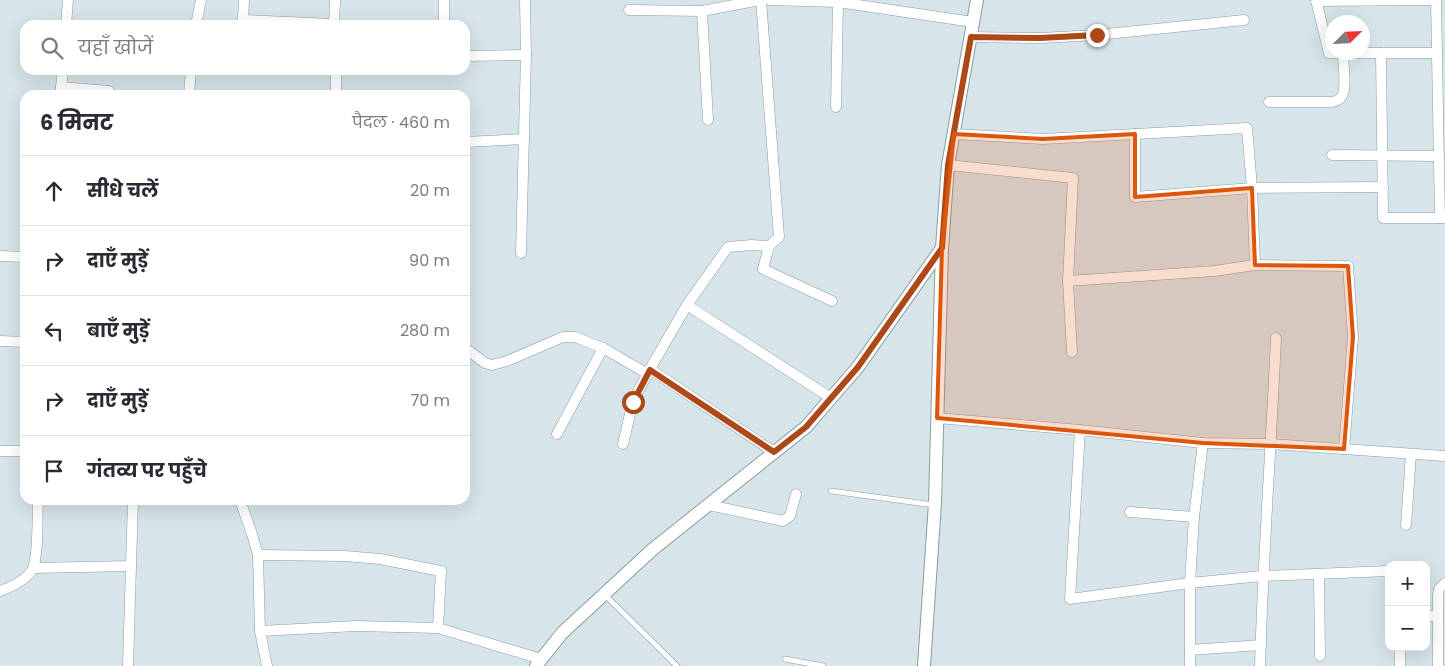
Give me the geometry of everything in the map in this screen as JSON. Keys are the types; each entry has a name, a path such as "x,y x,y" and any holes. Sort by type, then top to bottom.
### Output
{"street":[{"path":"66,20 68,0"},
{"path":"197,20 201,0"},
{"path":"243,20 244,0"},
{"path":"334,20 335,0"},
{"path":"444,0 444,20"},
{"path":"521,253 526,55 525,0"},
{"path":"629,10 702,11 761,0 779,237 769,246 763,269 832,301"},
{"path":"770,0 838,2 974,22"},
{"path":"924,666 935,505 942,248 948,165 977,0"},
{"path":"1325,37 1316,0 1436,0 1442,218 1383,218 1381,53"},
{"path":"836,106 838,2"},
{"path":"702,11 708,120"},
{"path":"971,37 1040,38 1097,35 1244,20"},
{"path":"1370,53 1437,53"},
{"path":"470,56 526,55"},
{"path":"1269,102 1332,102 1338,100 1343,94 1344,88 1343,60"},
{"path":"61,90 62,75"},
{"path":"189,90 191,75"},
{"path":"336,75 336,90"},
{"path":"954,134 1043,139 1247,128 1255,265"},
{"path":"1135,134 1135,197 1252,188 1382,187"},
{"path":"470,142 524,139"},
{"path":"1332,155 1439,156"},
{"path":"948,165 1073,178 1068,281 1072,352"},
{"path":"623,444 633,402 649,372 687,305 728,248 751,245 769,246"},
{"path":"260,631 356,626 438,628 539,662 562,633 653,549 806,427 858,367 942,248"},
{"path":"0,256 20,257"},
{"path":"1068,281 1214,271 1255,265 1348,266 1353,337 1344,449"},
{"path":"687,305 831,398"},
{"path":"470,352 485,363 492,365 508,361 568,336 575,337 603,348 649,372 774,452"},
{"path":"1260,666 1262,576 1276,338"},
{"path":"0,341 20,342"},
{"path":"557,434 603,348"},
{"path":"937,418 1203,443 1271,444 1445,456"},
{"path":"1080,430 1070,599 1190,583 1262,576 1385,571"},
{"path":"1190,666 1190,583 1194,517 1203,443"},
{"path":"0,450 20,451"},
{"path":"1406,525 1411,454"},
{"path":"709,504 783,521 790,516 796,494"},
{"path":"0,591 21,580 33,568 36,558 38,505"},
{"path":"128,666 133,505"},
{"path":"242,505 258,555 260,631 267,666"},
{"path":"1130,512 1194,517"},
{"path":"258,555 345,556 380,559 441,571 438,628"},
{"path":"33,568 131,566"},
{"path":"1319,574 1320,656"},
{"path":"1438,666 1439,589 1445,583"},
{"path":"1430,616 1438,616"},
{"path":"1190,650 1261,645"},
{"path":"1400,651 1400,666"}],"lane":[{"path":"831,491 935,505"},
{"path":"604,594 677,666"},
{"path":"784,659 823,666"}],"highlighted area":[{"path":"954,134 1043,139 1135,134 1135,197 1252,188 1255,265 1348,266 1353,337 1344,449 1203,443 937,418 942,248"}],"route":[{"path":"633,402 650,370 774,452 806,427 858,367 942,248 948,165 971,37 1040,38 1097,35"}]}
